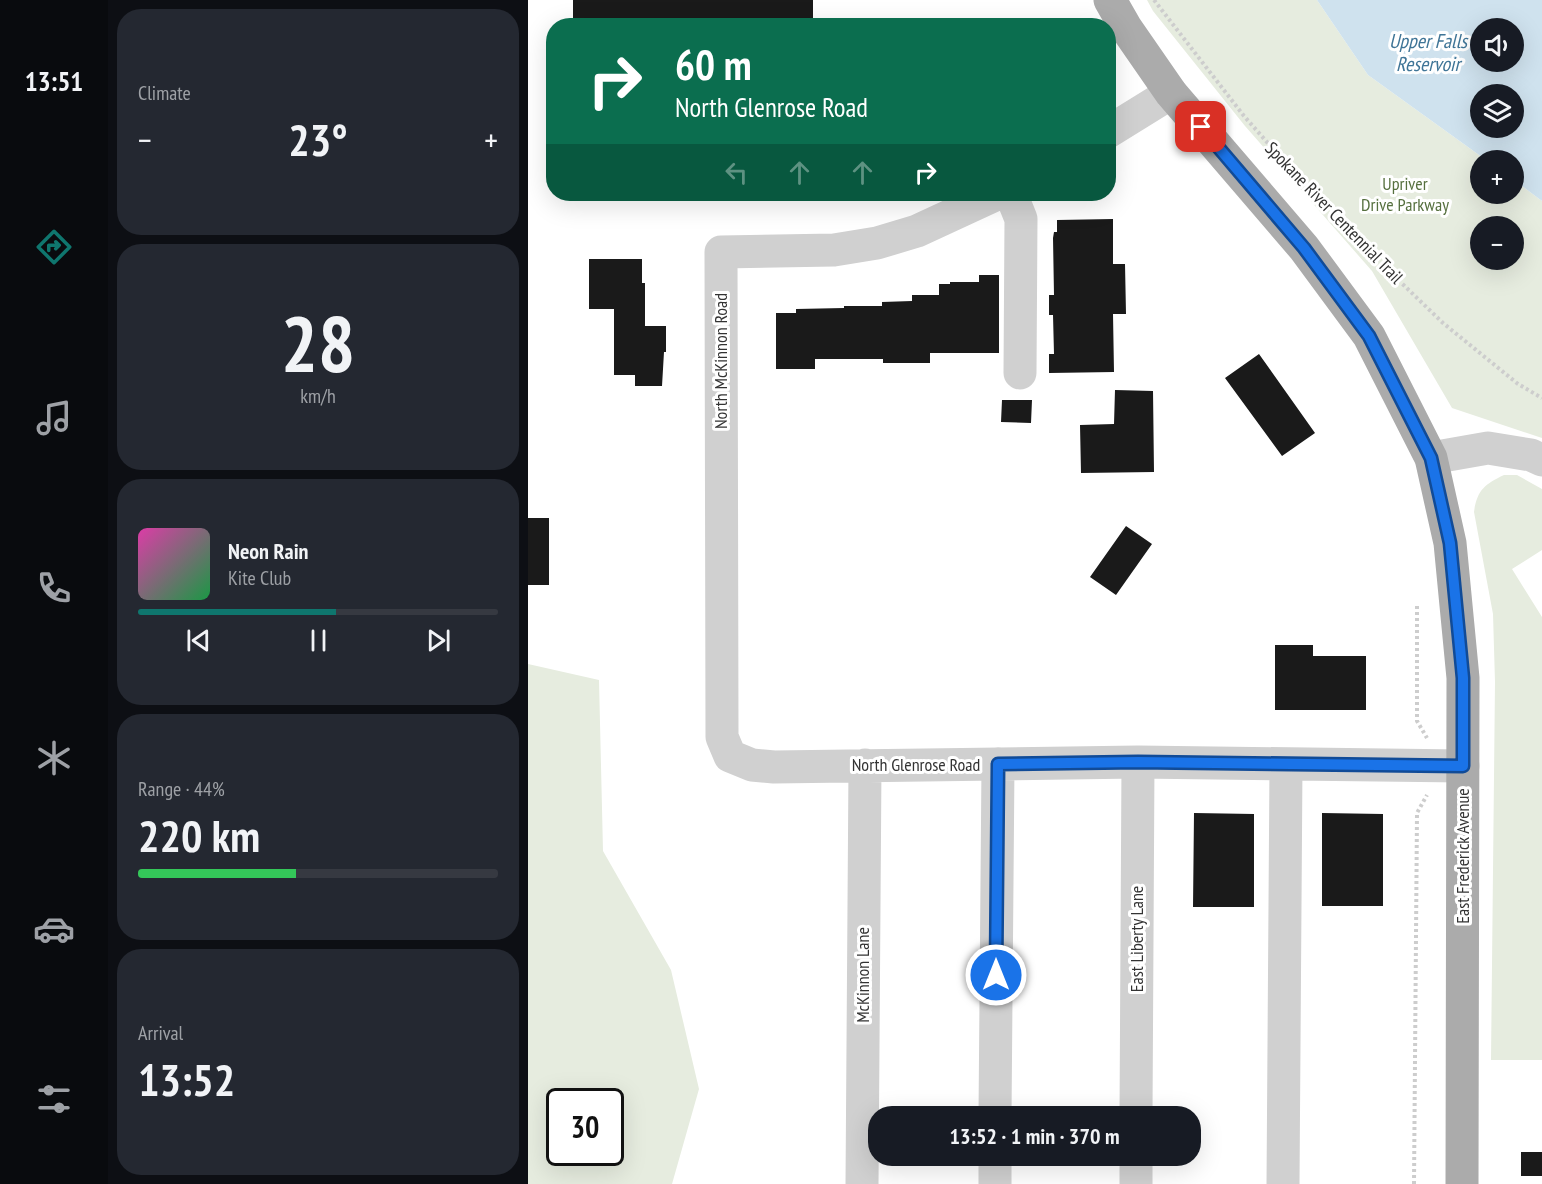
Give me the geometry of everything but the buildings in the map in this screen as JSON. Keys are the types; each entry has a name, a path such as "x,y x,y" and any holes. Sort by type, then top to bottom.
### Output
{"main road":[{"name":"East Frederick Avenue","path":"1110,0 1126,28 1171,93 1304,248 1369,336 1431,458 1450,543 1463,678 1462,1184"}],"street":[{"path":"1116,127 1171,93"},
{"name":"North McKinnon Road","path":"730,756 722,737 721,252 834,250 877,243 917,231 982,201"},
{"path":"1014,201 1021,219 1020,373"},
{"path":"1431,458 1488,448 1530,455 1542,460"},
{"name":"North Glenrose Road","path":"730,756 752,765 774,767 1138,762 1463,766"},
{"name":"East Liberty Lane","path":"1136,1106 1138,762"},
{"path":"995,1106 998,764"},
{"path":"1283,1184 1286,764"},
{"name":"McKinnon Lane","path":"862,1184 865,765"},
{"path":"995,1166 995,1184"},
{"path":"1136,1166 1136,1184"}],"path":[{"name":"Spokane River Centennial Trail","path":"1154,0 1244,116 1332,216 1443,323 1518,384 1542,398"},
{"path":"1417,606 1417,721 1427,737"},
{"path":"1414,1184 1417,813 1430,789"}],"green space":[{"name":"Upriver Drive Parkway","path":"1147,0 1317,0 1368,75 1472,150 1470,150 1470,204 1524,204 1524,188 1542,201 1542,438 1452,408 1372,271 1245,126 1153,11"},
{"path":"1504,475 1517,475 1542,489 1542,550 1512,569 1542,617 1542,1060 1491,1060 1495,682 1493,614 1474,512 1477,498 1483,489"},
{"path":"528,664 599,680 603,851 671,970 699,1089 672,1184 528,1184"}],"water":[{"name":"Upper Falls Reservoir","path":"1317,0 1542,0 1542,201 1524,188 1524,150 1472,150 1368,75"}],"route":[{"path":"996,975 998,764 1138,762 1463,766 1463,678 1450,543 1431,458 1369,336 1304,248 1201,127"}]}
